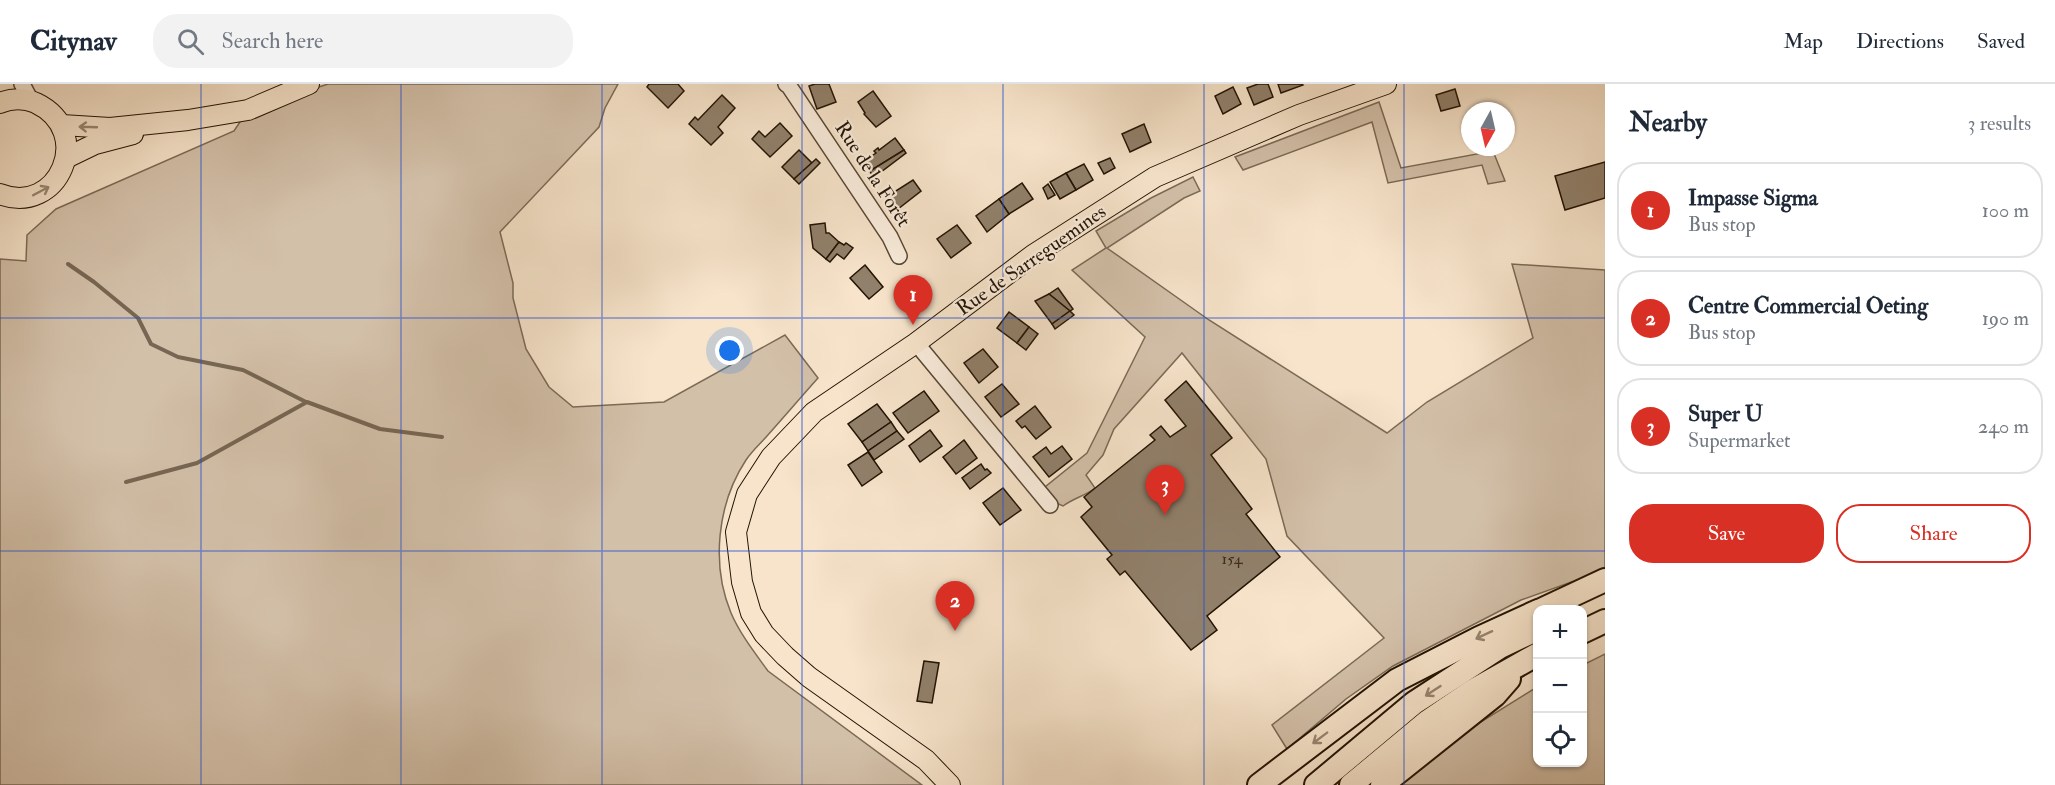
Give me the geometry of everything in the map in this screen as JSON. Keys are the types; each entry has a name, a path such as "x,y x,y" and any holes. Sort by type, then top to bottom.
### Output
{"highway":[{"path":"1550,605 1605,580"},
{"path":"1587,605 1605,597"},
{"path":"1259,785 1397,680 1533,613"},
{"path":"1587,630 1605,621"},
{"path":"1316,785 1414,704 1500,647 1533,631"},
{"path":"1351,785 1428,721 1531,658"},
{"path":"1382,785 1495,695 1531,658"}],"main road":[{"path":"62,126 110,128 188,120 248,110 309,84"},
{"name":"Rue de Sarreguemines","path":"950,785 926,760 809,677 764,634 751,613 742,582 736,532 747,494 771,457 814,412 916,343 1033,255 1155,177 1299,115 1386,84"},
{"path":"0,103 22,99 27,92 52,112 62,126 67,141 66,158 61,173 50,186 36,195 20,198 1,196"},
{"path":"66,158 95,144 188,120"}],"street":[{"name":"Rue de la Forêt","path":"789,85 890,237 898,256"},
{"path":"916,343 1050,505"}],"shaded area":[{"path":"328,84 618,84 605,108 599,127 500,232 526,349 549,387 573,407 664,402 785,335 818,378 746,460 736,477 723,515 720,535 719,555 725,594 739,628 768,671 922,785 0,785 0,259 26,261 27,235 56,209 234,131 248,110"},
{"path":"1379,102 1401,168 1466,156 1495,156 1505,181 1488,184 1482,165 1388,183 1372,122 1243,170 1235,157"},
{"path":"1193,177 1200,191 1184,198 1107,248 1209,320 1387,433 1427,402 1533,338 1512,264 1605,270 1605,570 1521,600 1393,666 1346,699 1287,749 1272,725 1384,638 1287,536 1266,459 1182,353 1114,429 1103,455 1086,475 1095,488 1063,506 1054,502 1045,487 1087,453 1145,337 1072,270 1106,248 1096,231 1151,198"},
{"path":"1605,654 1605,785 1400,785 1463,733 1533,689 1533,767 1587,767 1587,663"}],"building":[{"path":"649,84 678,84 684,91 668,108 647,87"},
{"path":"829,84 836,102 817,109 809,86"},
{"path":"1258,84 1268,84 1273,97 1254,105 1247,88"},
{"path":"1278,84 1302,84 1303,85 1281,93"},
{"path":"1233,87 1241,104 1223,114 1215,96"},
{"path":"1455,89 1460,106 1441,111 1436,95"},
{"path":"873,91 891,116 876,127 864,114 858,102"},
{"path":"722,95 735,108 718,127 723,133 711,145 689,124 695,117 698,120"},
{"path":"780,123 792,136 770,157 752,139 759,131 765,137"},
{"path":"1144,124 1151,142 1130,152 1122,134"},
{"path":"895,138 904,150 870,171 866,160 876,153 874,151"},
{"path":"799,150 812,163 794,179 782,167"},
{"path":"904,150 906,153 873,178 870,171"},
{"path":"1110,158 1115,168 1104,174 1098,163"},
{"path":"816,159 820,163 799,184 794,179"},
{"path":"1605,162 1605,198 1565,210 1555,176"},
{"path":"1084,164 1093,180 1076,190 1066,173"},
{"path":"1066,173 1076,190 1060,199 1050,182"},
{"path":"913,180 921,191 898,209 888,196"},
{"path":"1022,183 1033,199 1009,214 999,199"},
{"path":"1048,184 1055,195 1048,199 1043,188"},
{"path":"999,199 1009,214 987,232 976,216"},
{"path":"825,223 826,233 839,242 826,259 813,248 810,225"},
{"path":"957,225 971,243 951,258 937,239"},
{"path":"839,242 844,245 846,243 853,248 844,259 837,254 830,262 826,259"},
{"path":"865,265 883,287 869,299 850,278"},
{"path":"1058,288 1073,309 1070,311 1049,294"},
{"path":"1049,294 1070,311 1052,324 1035,301"},
{"path":"1070,311 1074,315 1055,329 1052,324"},
{"path":"1009,312 1029,327 1017,343 997,328"},
{"path":"1029,327 1038,334 1026,350 1017,343"},
{"path":"983,349 998,367 979,383 964,363"},
{"path":"1186,381 1232,438 1211,455 1252,509 1246,514 1280,557 1207,616 1217,630 1191,650 1125,571 1120,575 1107,559 1112,555 1081,517 1092,507 1084,497 1155,440 1150,435 1161,426 1170,437 1186,426 1165,400"},
{"path":"1002,384 1019,404 1001,417 985,397"},
{"path":"924,391 939,411 908,433 893,413"},
{"path":"877,404 891,422 862,442 848,424"},
{"path":"1035,406 1051,427 1036,439 1025,426 1022,428 1016,421"},
{"path":"891,422 897,431 868,451 862,442"},
{"path":"930,430 942,446 920,462 909,446"},
{"path":"897,431 904,439 874,460 868,451"},
{"path":"964,440 977,458 956,474 943,457"},
{"path":"1062,446 1072,459 1049,477 1033,457 1046,447 1051,454"},
{"path":"868,452 882,472 862,486 848,465"},
{"path":"981,464 991,473 970,489 962,478"},
{"path":"1003,488 1021,510 1000,525 983,503"},
{"path":"924,661 939,663 932,703 917,701"}],"waterway":[{"path":"68,264 138,318 151,344 178,357 243,370 306,402"},
{"path":"126,482 197,463 307,402 380,429 442,437"}],"place":[{"name":"Impasse Sigma","path":"913,325"},
{"name":"Super U","path":"1165,515"},
{"name":"Centre Commercial Oeting","path":"955,631"}]}
